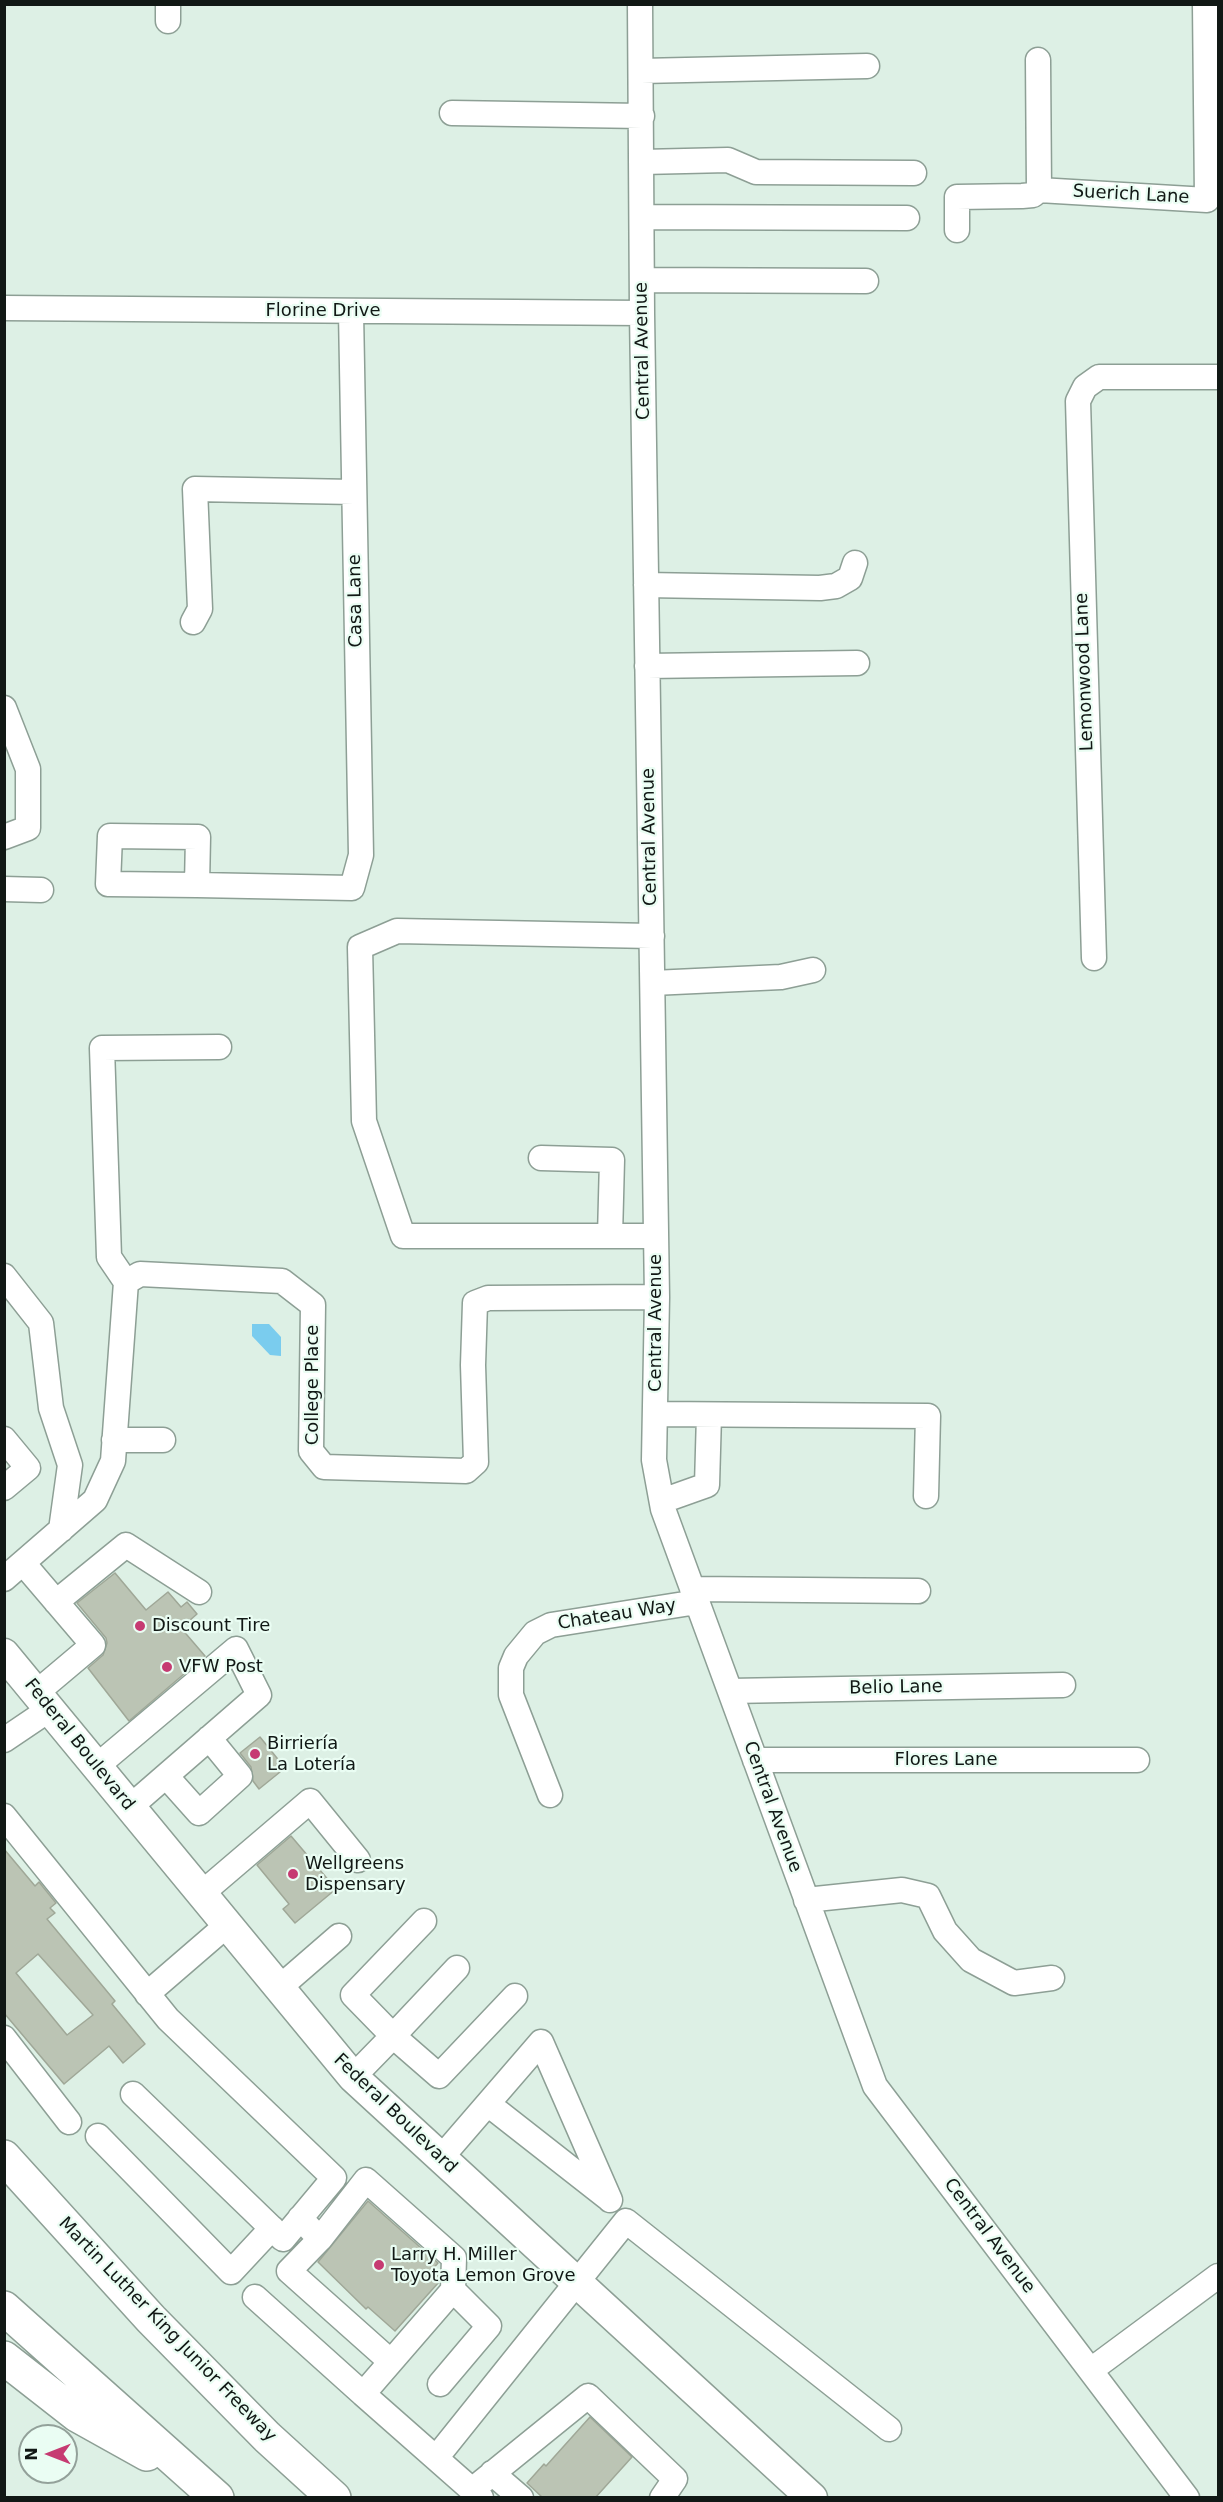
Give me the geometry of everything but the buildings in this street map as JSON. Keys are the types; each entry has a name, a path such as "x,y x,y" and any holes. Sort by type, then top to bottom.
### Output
{"highway":[{"name":"Martin Luther King Junior Freeway","path":"4,2157 151,2319 267,2437 334,2498"},
{"path":"4,2308 209,2490"},
{"path":"4,2358 77,2415 209,2490"}],"main road":[{"name":"Federal Boulevard","path":"4,1654 352,2077 813,2498"}],"street":[{"name":"Central Avenue","path":"640,4 642,313 657,1297 654,1460 662,1501 694,1596 874,2086 1187,2498"},
{"name":"Suerich Lane","path":"1040,190 1207,200 1205,4"},
{"path":"957,230 957,197 1022,196 1033,195 1040,190 1038,60"},
{"path":"641,71 867,66"},
{"path":"452,113 642,116"},
{"path":"642,162 728,160 756,172 914,173"},
{"path":"642,217 907,218"},
{"path":"642,280 866,281"},
{"name":"Florine Drive","path":"4,308 642,313"},
{"name":"Casa Lane","path":"197,885 352,888 361,855 351,312"},
{"name":"Lemonwood Lane","path":"1094,958 1078,402 1085,387 1099,377 1218,377"},
{"path":"194,622 200,609 195,489 354,492"},
{"path":"646,585 820,588 836,586 850,578 855,563"},
{"path":"647,666 857,663"},
{"path":"4,708 28,770 28,828 4,837"},
{"path":"4,889 41,890"},
{"path":"652,936 396,930 360,947 364,1121 403,1236 656,1236"},
{"path":"652,983 781,977 813,970"},
{"path":"4,1740 93,1645 56,1602 12,1568 95,1500 113,1461 126,1282 109,1257 102,1048 219,1047"},
{"path":"541,1158 612,1160 610,1236"},
{"name":"College Place","path":"126,1282 140,1274 282,1281 313,1305 311,1450 324,1467 466,1472 476,1462 473,1365 475,1303 488,1298 657,1297"},
{"path":"4,1275 41,1323 51,1408 70,1466 61,1530"},
{"path":"656,1414 928,1416 926,1496"},
{"path":"662,1501 707,1485 709,1414"},
{"path":"4,1439 28,1468 4,1488"},
{"path":"114,1440 163,1440"},
{"path":"56,1602 126,1545 199,1592"},
{"name":"Chateau Way","path":"550,1795 511,1695 511,1668 516,1656 536,1633 552,1625 694,1596 918,1591"},
{"path":"97,1766 236,1648 259,1695 130,1807"},
{"name":"Belio Lane","path":"730,1691 1063,1685"},
{"path":"165,1776 199,1813 240,1776 210,1738"},
{"name":"Flores Lane","path":"755,1760 1137,1761"},
{"path":"201,1894 310,1801 358,1860"},
{"path":"4,1816 168,2019 334,2178 283,2239 133,2094"},
{"path":"806,1900 902,1890 928,1896 945,1931 971,1960 1014,1983 1052,1978"},
{"path":"424,1921 353,1995 393,2036 439,2076 515,1996"},
{"path":"147,1994 227,1925"},
{"path":"279,1988 339,1936"},
{"path":"352,2077 457,1968"},
{"path":"4,2038 69,2122"},
{"path":"440,2159 541,2043 610,2200 488,2104"},
{"path":"98,2136 231,2272 272,2228"},
{"path":"363,2394 453,2290 454,2258 366,2180 320,2239 289,2271 390,2361"},
{"path":"300,2218 320,2239"},
{"path":"436,2458 626,2222 889,2429"},
{"path":"1091,2370 1218,2276"},
{"path":"440,2384 489,2326 453,2290"},
{"path":"255,2297 476,2494 492,2473 588,2396 675,2479 662,2498"},
{"path":"492,2473 521,2498"}],"water":[{"path":"252,1324 269,1324 281,1337 281,1356 270,1355 252,1336"}],"place":[{"name":"Discount Tire","path":"140,1626"},
{"name":"VFW Post","path":"167,1667"},
{"name":"Birriería La Lotería","path":"255,1754"},
{"name":"Wellgreens Dispensary","path":"293,1874"},
{"name":"Larry H. Miller Toyota Lemon Grove","path":"379,2265"}]}
